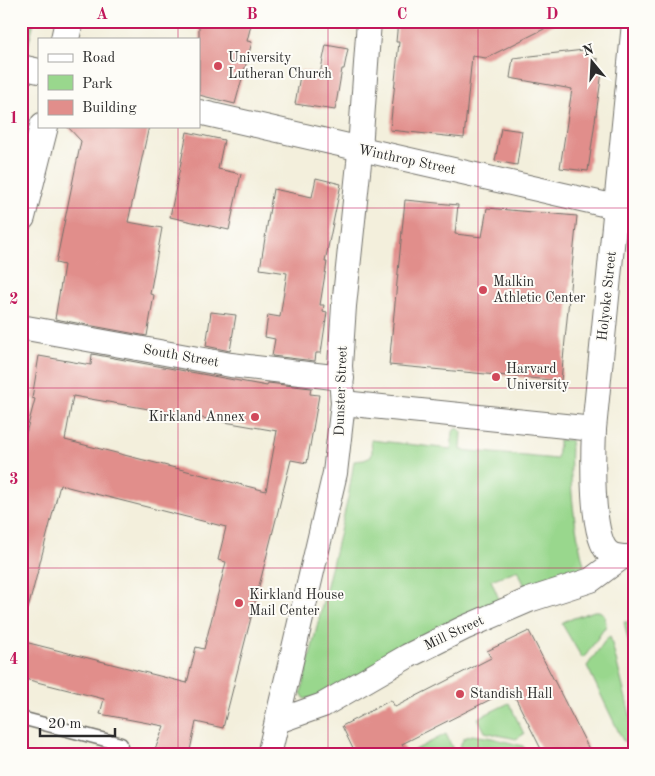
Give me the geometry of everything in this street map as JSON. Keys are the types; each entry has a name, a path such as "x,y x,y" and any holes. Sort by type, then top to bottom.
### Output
{"main road":[{"path":"65,38 69,21"},
{"path":"21,217 43,128"}],"street":[{"name":"Dunster Street","path":"269,755 332,491 339,444 342,403 340,366 344,306 360,150 369,21"},
{"name":"Holyoke Street","path":"628,557 608,552 600,536 594,489 594,429 625,208 634,23"},
{"path":"21,67 38,71"},
{"name":"Winthrop Street","path":"200,112 360,150 625,208"},
{"name":"South Street","path":"21,328 231,365 342,378"},
{"path":"342,403 594,429"},
{"name":"Mill Street","path":"278,721 323,705 400,660 464,628 529,600 591,580 628,557"}],"lane":[{"path":"21,718 121,744"}],"green space":[{"path":"21,21 34,21 27,51 21,50"},
{"path":"458,428 462,432 461,450 557,459 559,441 571,440 573,507 586,573 527,592 518,570 491,580 501,604 328,695 305,699 301,693 348,498 354,461 371,457 371,440 451,449 453,432"},
{"path":"594,611 604,614 606,626 582,658 562,624 565,621"},
{"path":"624,622 634,622 634,666"},
{"path":"610,636 634,730 634,745 623,741 587,666"},
{"path":"509,703 524,734 516,739 485,732 478,718"},
{"path":"446,734 452,747 450,755 412,755 411,752"},
{"path":"472,735 523,746 529,755 455,755 464,738"}],"building":[{"path":"199,21 252,21 247,41 252,42 235,104 200,95"},
{"path":"398,21 560,21 486,58 472,56 464,138 390,130 399,42 396,42"},
{"path":"326,45 348,49 344,69 342,69 335,110 295,104 301,70 320,74"},
{"path":"584,50 590,53 592,58 598,59 596,71 602,72 588,171 560,168 572,89 510,78 513,58"},
{"path":"69,128 149,128 128,222 162,228 150,294 154,295 147,336 55,319 64,265 56,263 81,141"},
{"path":"501,128 522,131 517,165 495,161"},
{"path":"187,132 224,140 218,169 241,174 229,230 170,217"},
{"path":"316,178 341,184 325,262 327,262 320,305 324,305 323,311 327,312 321,353 316,353 315,361 272,356 275,339 265,337 268,315 280,317 287,273 260,269 273,189 312,197"},
{"name":"Malkin Athletic Center","path":"405,200 458,205 455,234 482,237 487,208 577,216 561,381 389,365"},
{"path":"211,312 236,315 230,351 206,346"},
{"path":"92,354 267,386 268,383 311,388 310,394 319,395 307,463 291,460 223,728 196,722 189,755 153,755 164,726 100,714 104,699 21,678 21,641 187,683 196,647 204,649 226,562 218,560 226,527 60,485 28,609 21,608 21,452 35,399 32,398 39,356 91,365","holes":["73,396 277,431 266,491 65,440"]},
{"name":"Standish Hall","path":"529,631 592,755 544,755 511,689 402,744 407,755 356,755 342,726 391,700 395,707 491,658 487,651"}],"place":[{"name":"University Lutheran Church","path":"218,66"},
{"name":"Malkin Athletic Center","path":"483,290"},
{"name":"Harvard University","path":"496,377"},
{"name":"Kirkland Annex","path":"255,417"},
{"name":"Kirkland House Mail Center","path":"239,603"},
{"name":"Standish Hall","path":"460,694"}]}
